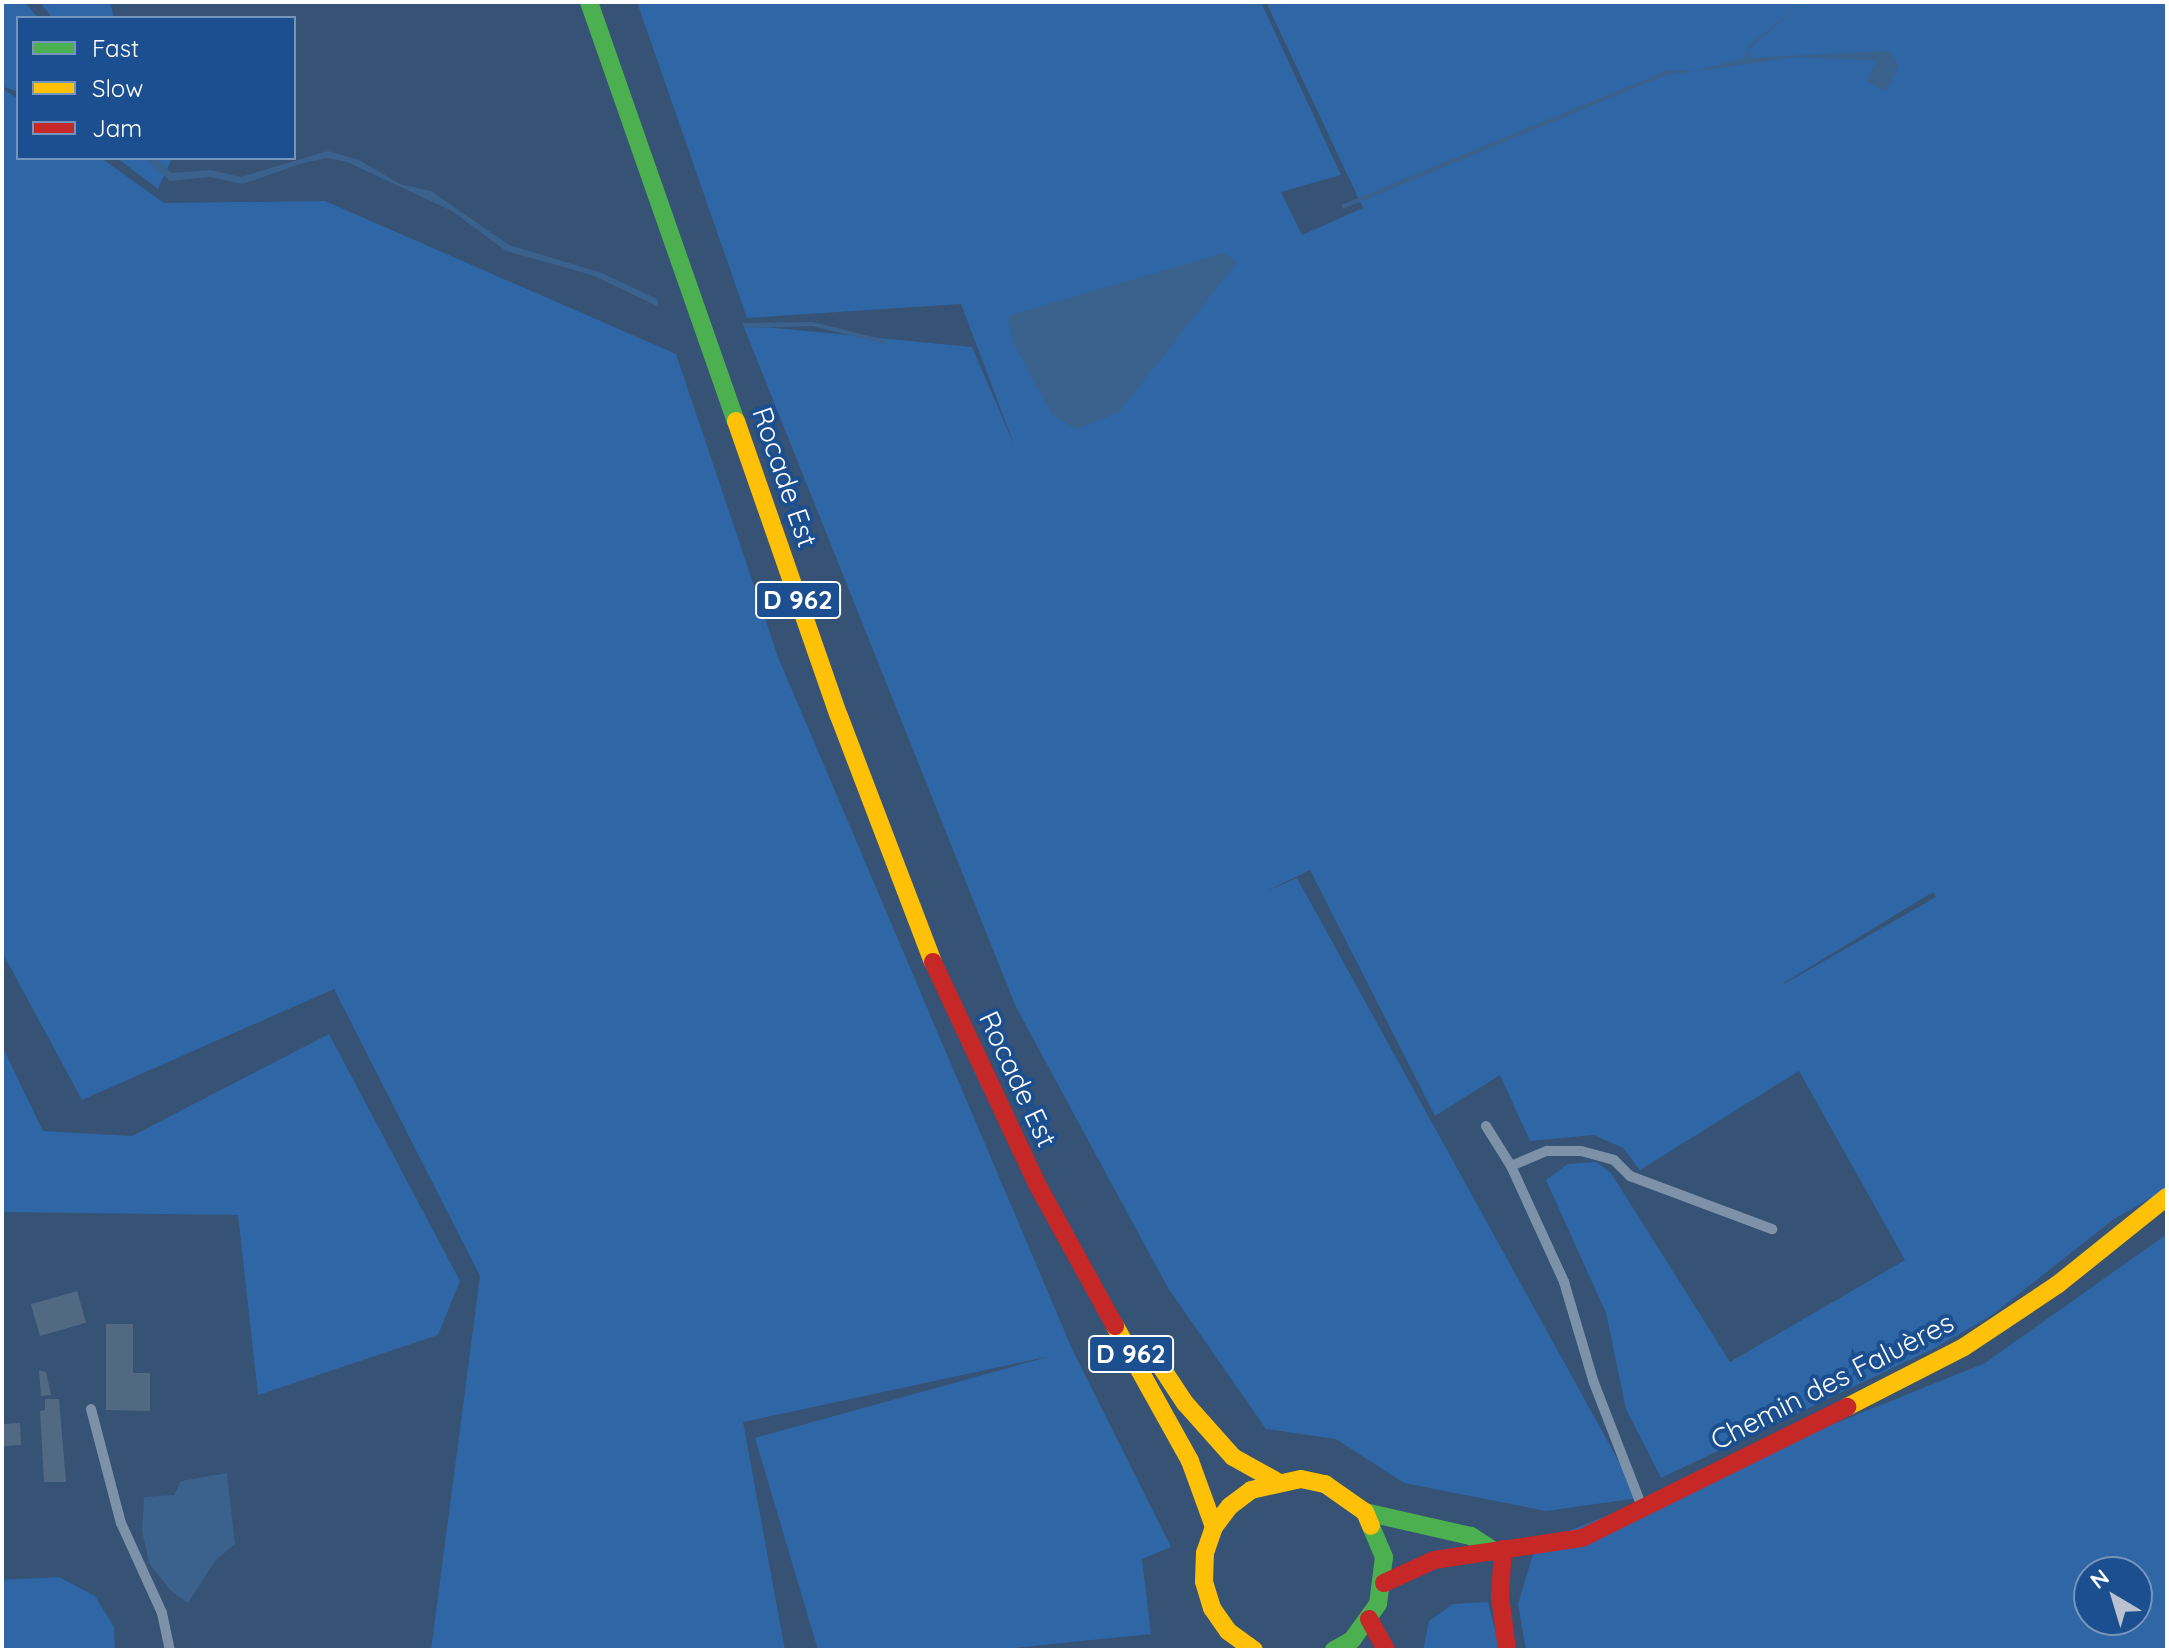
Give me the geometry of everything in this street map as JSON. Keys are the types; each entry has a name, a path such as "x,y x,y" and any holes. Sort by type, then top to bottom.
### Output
{"main road":[{"name":"Rocade Est","path":"589,2 839,716 942,984 1038,1186 1190,1461 1214,1527"},
{"name":"Rocade Est","path":"1038,1186 1185,1403 1233,1457 1276,1481"},
{"name":"Chemin des Faluères","path":"1384,1583 1434,1560 1582,1538 1964,1347 2057,1285 2167,1197"},
{"path":"1254,1650 1228,1631 1212,1608 1204,1581 1205,1553 1214,1527 1251,1490 1276,1481 1325,1484 1365,1512 1471,1536 1497,1549 1507,1650"},
{"path":"1334,1650 1369,1619 1384,1583 1384,1557 1365,1512"},
{"path":"1369,1619 1386,1650"},
{"path":"1226,1650 1228,1631"}],"lane":[{"path":"1486,1126 1511,1166 1564,1282 1594,1383 1642,1506"},
{"path":"1511,1166 1547,1151 1581,1151 1614,1160 1630,1176 1772,1229"},
{"path":"91,1409 121,1523 162,1613 170,1650"}],"shaded area":[{"path":"2,2 25,2 36,16 16,16 16,91 2,86"},
{"path":"40,2 110,2 114,16 50,16"},
{"path":"637,2 1261,2 1341,175 1281,192 1302,235 1363,208 1266,2 2167,2 2167,1189 2114,1219 1992,1315 1935,1348 1661,1478 1626,1409 1606,1313 1546,1180 1568,1164 1596,1162 1611,1173 1730,1362 1905,1260 1799,1071 1640,1170 1623,1148 1594,1135 1530,1141 1500,1075 1435,1116 1310,870 1265,892 1297,878 1639,1498 1546,1511 1404,1483 1336,1439 1266,1429 1168,1288 1016,1007 743,325 972,347 1015,447 961,304 747,318","holes":["1933,892 1936,897 1784,984"]},
{"path":"1803,2 1750,48 1749,58 1888,51 1899,65 1886,91 1867,81 1877,61 1799,57 1666,75 1343,209 1341,205 1668,70 1694,71 1745,58 1748,46"},
{"path":"2,88 16,98 16,160 104,160 164,203 325,201 676,354 778,657 1073,1351 1171,1547 1142,1559 1151,1634 994,1650 818,1650 755,1438 1051,1356 743,1422 785,1650 431,1650 480,1276 334,989 82,1100 2,952"},
{"path":"328,151 359,160 400,184 431,191 509,245 602,273 657,299 659,307 592,275 506,251 452,211 347,162 327,158 303,163 243,184 209,177 170,181 147,160 158,160 171,173 210,170 241,177"},
{"path":"120,160 171,160 158,189"},
{"path":"1224,253 1237,262 1119,412 1077,429 1053,416 1014,344 1008,320 1011,315"},
{"path":"813,322 885,340 885,344 812,326 745,328 742,323"},
{"path":"329,1034 460,1281 438,1335 258,1395 238,1215 2,1212 2,1046 43,1131 132,1136"},
{"path":"2167,1234 2167,1650 1526,1650 1518,1604 1536,1544 1985,1363"},
{"path":"227,1473 235,1544 215,1561 188,1603 171,1591 149,1563 142,1531 144,1497 174,1495 181,1481"},
{"path":"59,1577 95,1596 114,1627 115,1650 2,1650 2,1580"},
{"path":"1488,1602 1500,1650 1423,1650 1429,1621 1453,1604"}],"building":[{"path":"77,1291 86,1323 40,1336 31,1304"},
{"path":"106,1324 133,1324 133,1373 150,1373 150,1411 106,1410"},
{"path":"39,1370 46,1372 51,1395 41,1396"},
{"path":"45,1399 59,1399 66,1482 44,1482 40,1411 45,1410"},
{"path":"20,1423 21,1445 3,1446 2,1424"}],"traffic: fast":[{"path":"589,2 736,421"},
{"path":"1365,1512 1471,1536 1491,1549"},
{"path":"1334,1650 1352,1640 1378,1604 1384,1557 1371,1526"}],"traffic: slow":[{"path":"736,421 839,716 933,962"},
{"path":"1847,1407 1964,1347 2057,1285 2167,1197"},
{"path":"1115,1326 1190,1461 1214,1527"},
{"path":"1150,1350 1185,1403 1233,1457 1276,1481"},
{"path":"1254,1650 1228,1631 1212,1608 1204,1581 1205,1553 1214,1527 1230,1506 1251,1490 1301,1479 1325,1484 1365,1512 1371,1526"}],"traffic: jam":[{"path":"933,962 1038,1186 1115,1326"},
{"path":"1384,1583 1434,1560 1582,1538 1847,1407"},
{"path":"1503,1549 1500,1596 1507,1650"},
{"path":"1369,1619 1386,1650"}]}
